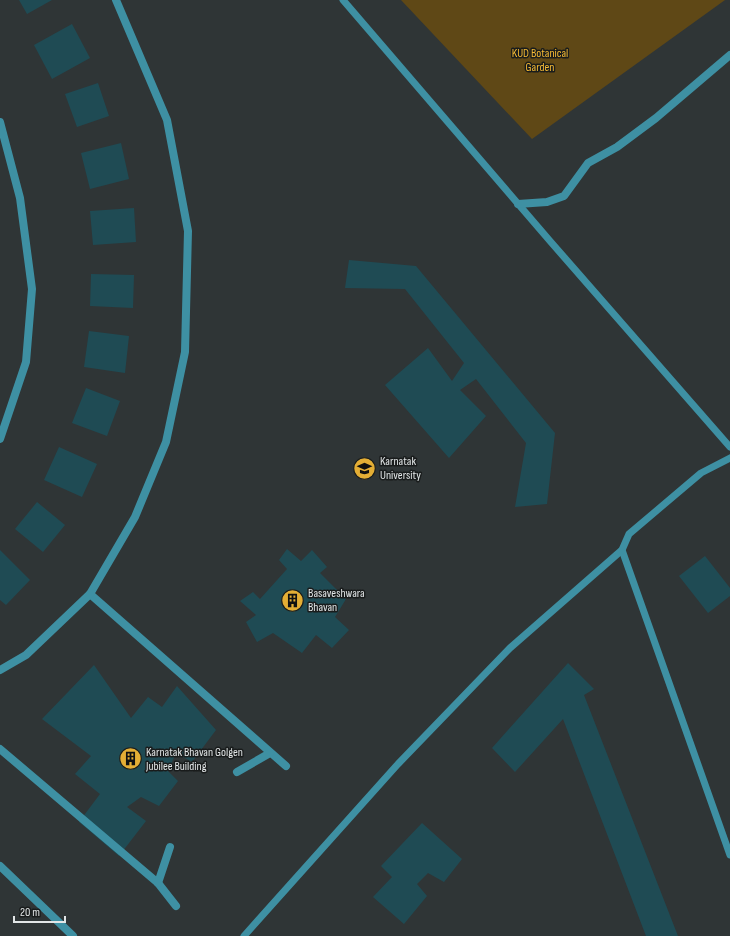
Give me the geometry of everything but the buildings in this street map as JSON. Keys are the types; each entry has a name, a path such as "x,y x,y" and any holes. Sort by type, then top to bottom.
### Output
{"street":[{"path":"0,670 26,654 90,594 135,518 166,442 185,352 188,231 167,120 116,0"},
{"path":"518,204 547,202 564,196 588,163 617,147 656,118 730,56"},
{"path":"0,122 20,198 32,290 26,362 0,439"},
{"path":"90,594 286,766"},
{"path":"0,749 158,883 176,906"},
{"path":"237,772 270,752"},
{"path":"158,883 170,847"},
{"path":"0,866 73,936"}],"lane":[{"path":"343,0 518,204 730,447"},
{"path":"244,936 398,764 505,654 622,550 629,534 701,473 730,458"},
{"path":"622,550 730,855"}],"green space":[{"name":"KUD Botanical Garden","path":"401,0 725,0 532,139"}],"place":[{"name":"Karnatak University","path":"365,468"},
{"name":"Basaveshwara Bhavan","path":"293,600"},
{"name":"Karnatak Bhavan Golgen Jubilee Building","path":"131,759"}]}
